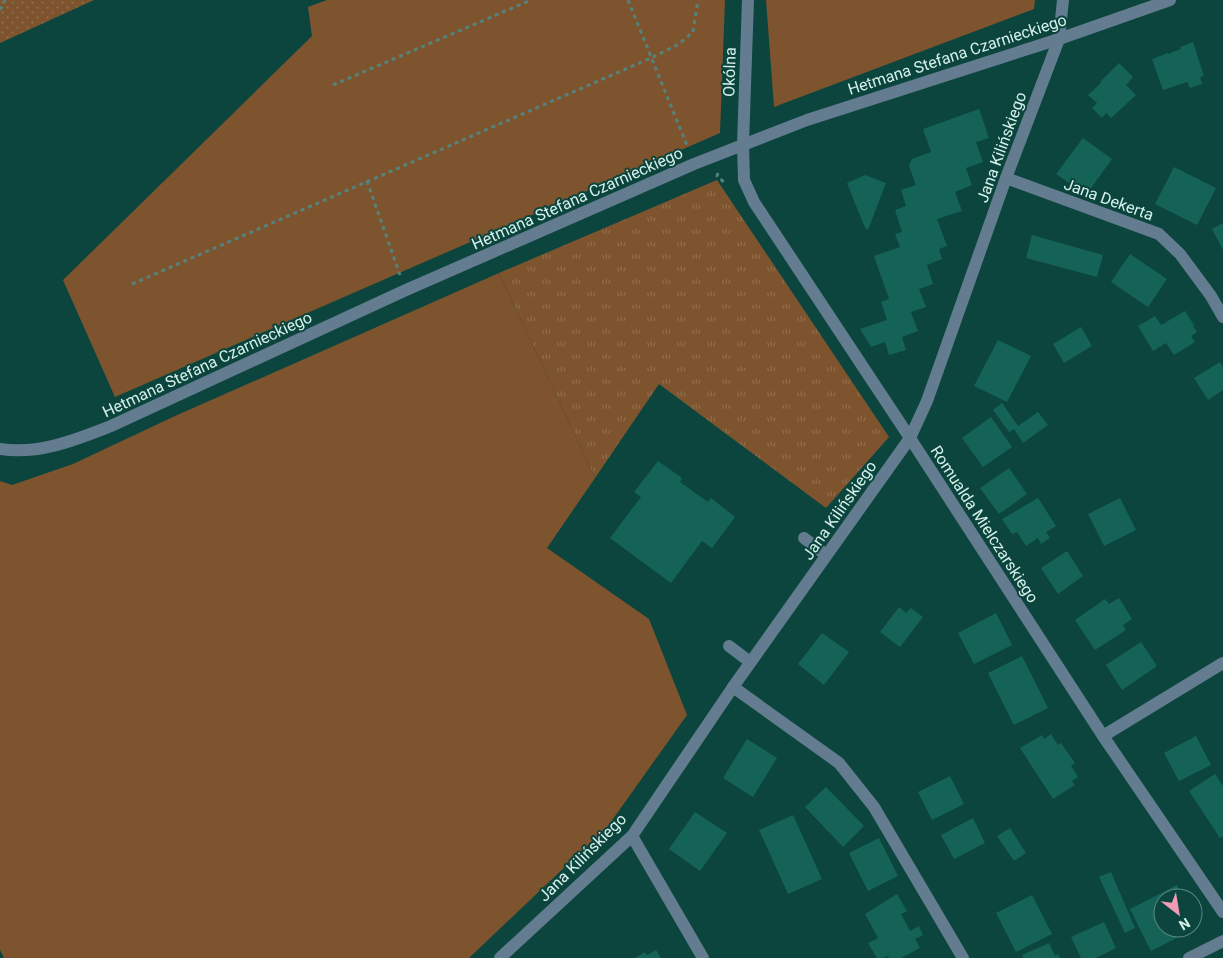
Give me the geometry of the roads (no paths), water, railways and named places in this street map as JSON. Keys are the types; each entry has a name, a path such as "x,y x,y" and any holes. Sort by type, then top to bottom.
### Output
{"street":[{"name":"Okólna","path":"743,144 748,0"},
{"name":"Jana Kilińskiego","path":"500,958 632,836 750,662 910,438 927,401 1006,178 1059,39 1063,0"},
{"name":"Hetmana Stefana Czarnieckiego","path":"5,450 40,450 71,441 110,426 406,290 743,144 807,120 1059,39 1170,0"},
{"name":"Romualda Mielczarskiego","path":"743,144 744,180 754,202 1104,736 1223,912"},
{"name":"Jana Dekerta","path":"1006,178 1159,234 1180,254 1211,296 1223,317"},
{"path":"804,538 826,555"},
{"path":"729,646 750,662"},
{"path":"1104,736 1223,663"},
{"path":"733,687 839,763 874,807 963,958"},
{"path":"632,836 703,958"},
{"path":"1189,958 1223,941"}]}
